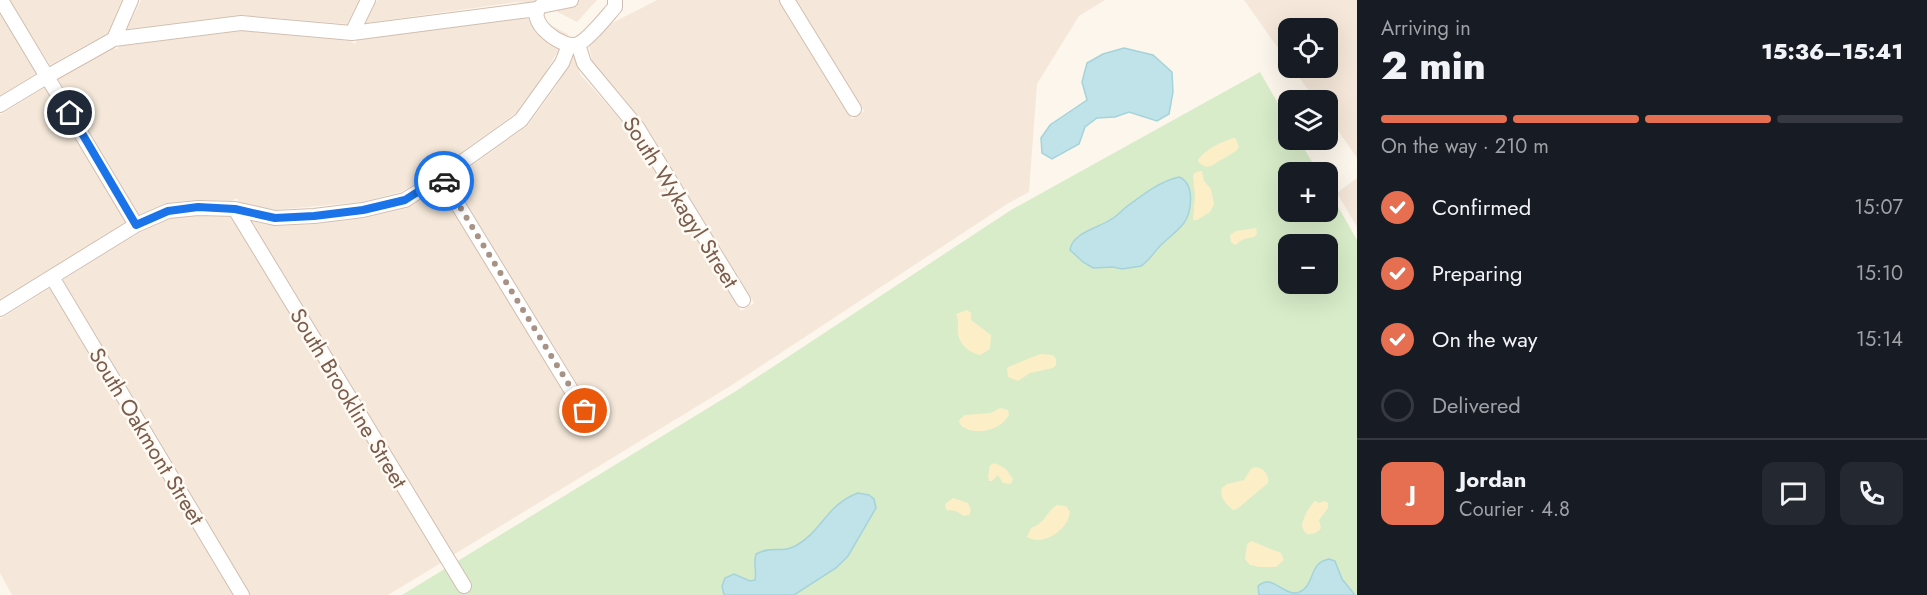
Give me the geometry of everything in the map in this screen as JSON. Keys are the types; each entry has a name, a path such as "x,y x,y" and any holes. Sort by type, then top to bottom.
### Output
{"street":[{"path":"1,0 136,225"},
{"path":"114,39 131,0"},
{"path":"352,33 368,0"},
{"path":"0,105 114,39 241,23 352,33 537,9 541,6 571,0"},
{"path":"787,0 854,108"},
{"path":"0,309 136,225 168,211 198,207 235,209 275,218 363,210 405,200 521,120 573,45 619,2"},
{"path":"537,9 540,25 548,33 573,45"},
{"name":"South Wykagyl Street","path":"573,45 588,68 638,127 743,300"},
{"path":"441,177 585,411"},
{"name":"South Brookline Street","path":"235,209 464,586"},
{"name":"South Oakmont Street","path":"52,277 242,595"}],"shaded area":[{"path":"9,0 122,0 108,33 50,65"},
{"path":"141,0 359,0 347,24 239,15 127,29"},
{"path":"377,0 597,0 577,22 544,5 517,2 366,23"},
{"path":"657,0 779,0 852,119 864,111 796,0 1105,0 1079,16 1037,84 1029,192 1007,204 732,385 453,555 251,221 276,226 365,218 407,208 440,188 583,421 595,413 452,180 528,125 557,85 575,54 580,74 632,132 741,311 754,303 644,123 593,66 587,36"},
{"path":"1244,0 1357,0 1357,158 1338,130 1338,90 1308,90 1300,78 1338,78 1338,18 1278,18 1278,48"},
{"path":"0,13 37,73 0,96"},
{"path":"518,18 540,20 568,34 544,75 516,113 437,170 401,192 361,202 275,210 239,202 237,198 232,201 196,200 166,203 139,215 58,79 114,48 118,49 119,46 242,31 350,41 355,44 357,40"},
{"path":"46,87 126,222 0,299 0,115"},
{"path":"1357,178 1357,227 1338,195 1338,192"},
{"path":"231,217 441,563 388,595 250,595 63,280 140,232 170,218"},
{"path":"50,288 233,595 12,595 0,573 0,319"}],"green space":[{"path":"1260,72 1278,104 1278,150 1305,150 1312,162 1278,162 1278,222 1338,222 1338,207 1357,240 1357,595 402,595 736,391 1011,210"}],"sand":[{"path":"1233,138 1236,139 1239,147 1236,151 1211,166 1206,167 1199,163 1201,156 1209,150"},
{"path":"1202,171 1204,181 1211,189 1214,204 1210,212 1193,220 1195,196 1193,175"},
{"path":"1256,228 1257,234 1254,237 1244,239 1235,245 1231,242 1230,235 1236,231"},
{"path":"967,310 971,313 971,320 991,335 990,349 980,355 966,348 959,338 956,314"},
{"path":"1040,354 1053,355 1056,365 1053,368 1030,373 1018,381 1008,377 1008,367"},
{"path":"1000,408 1008,410 1009,415 1005,421 990,430 970,430 959,422 965,415 991,413"},
{"path":"995,463 1006,469 1013,479 1011,484 1003,483 998,475 989,481 990,465"},
{"path":"1255,467 1265,472 1268,483 1233,510 1222,497 1222,488 1227,484 1244,480"},
{"path":"953,498 968,503 971,510 969,515 964,516 956,511 946,510 945,504"},
{"path":"1315,501 1319,503 1325,501 1328,503 1328,508 1319,520 1321,528 1315,533 1307,534 1302,525 1305,515"},
{"path":"1057,505 1066,506 1070,512 1065,525 1047,538 1033,540 1027,537 1031,528 1040,523"},
{"path":"1251,541 1281,553 1284,560 1276,567 1250,565 1245,559 1247,544"}],"water":[{"path":"1124,48 1153,55 1172,72 1173,92 1169,114 1157,121 1129,112 1115,117 1097,118 1085,127 1079,144 1052,159 1042,153 1041,138 1050,125 1087,100 1082,82 1087,63 1103,54"},
{"path":"1179,177 1188,185 1190,191 1187,218 1179,229 1141,266 1122,269 1093,268 1070,250 1075,239 1080,235 1112,219 1158,185"},
{"path":"858,493 869,495 874,499 876,508 848,556 836,568 794,595 724,595 722,586 725,578 734,574 750,581 755,580 756,554 767,550 792,548 806,539 839,504"},
{"path":"1329,559 1335,561 1342,579 1355,595 1259,595 1258,586 1268,582 1292,593 1303,590 1318,565"}],"way so far":[{"path":"444,181 585,411"}],"route":[{"path":"70,113 136,225 168,211 198,207 235,209 275,218 363,210 405,200 441,177 444,181"}]}
